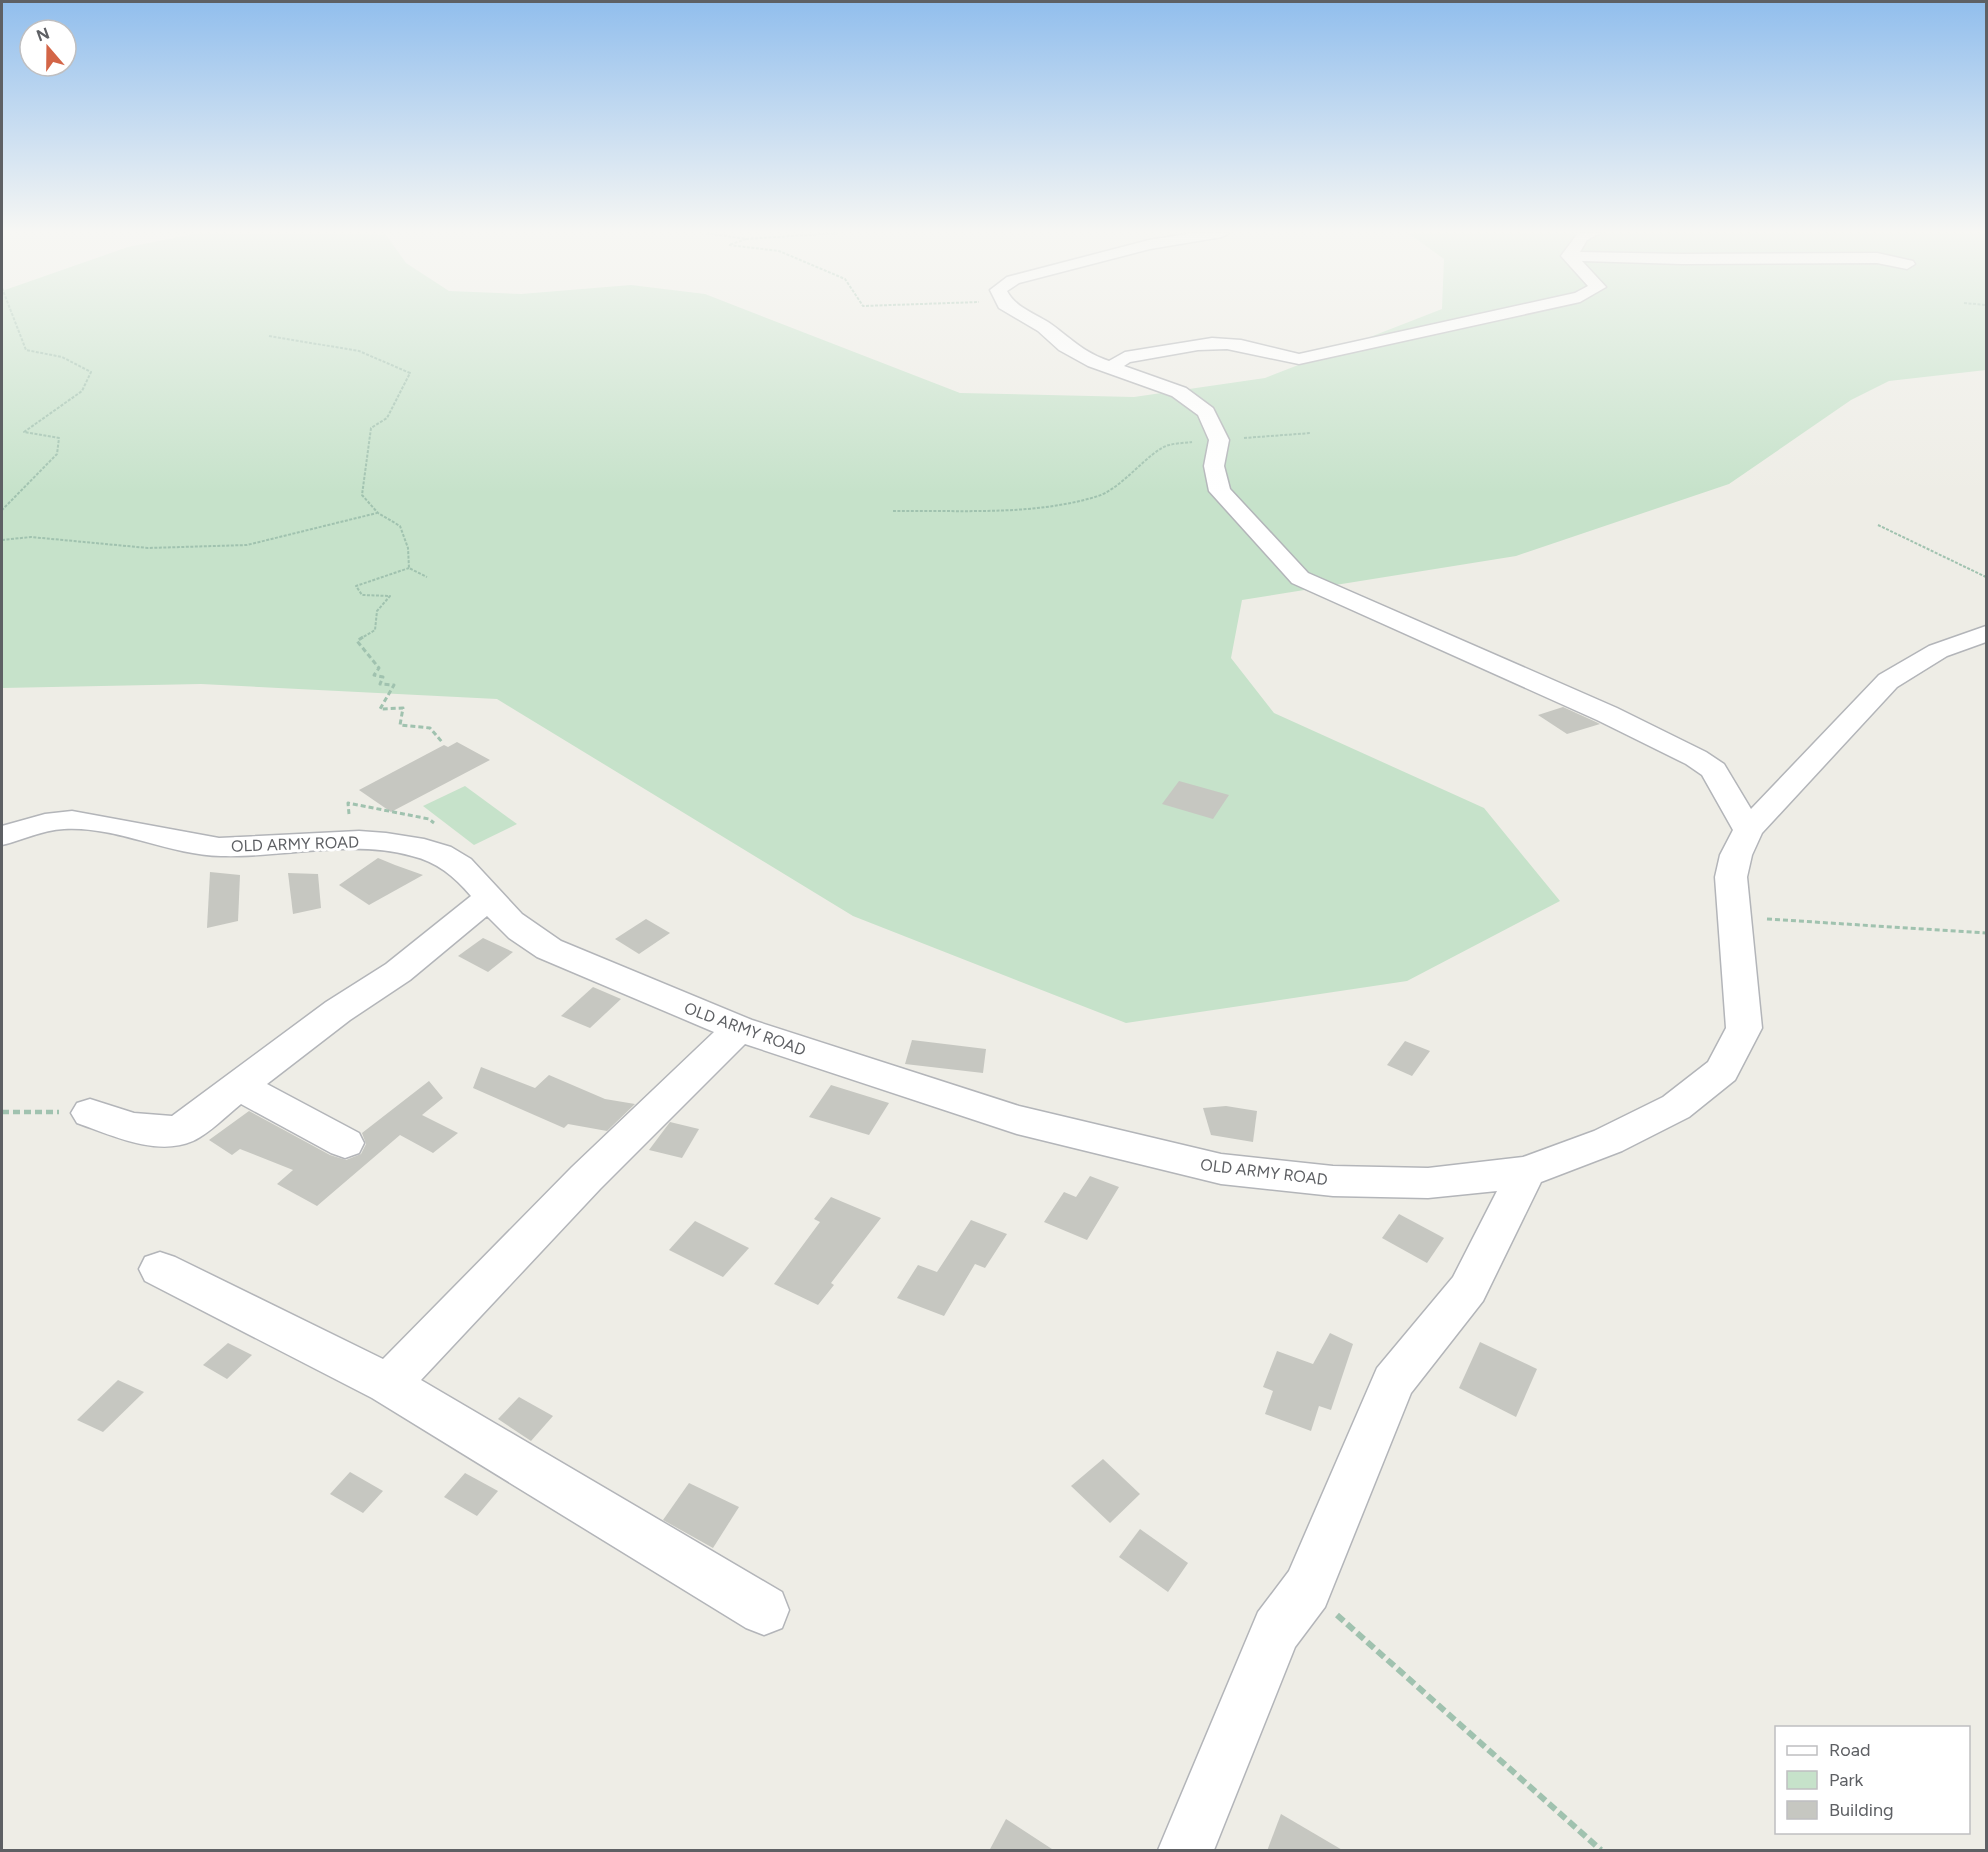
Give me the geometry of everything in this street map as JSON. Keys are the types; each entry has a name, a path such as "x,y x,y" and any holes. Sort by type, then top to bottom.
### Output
{"street":[{"path":"1031,319 1044,327 1065,346 1094,362 1179,392 1206,412 1220,440 1214,466 1220,492 1300,578 1607,714 1696,758 1714,770 1749,830"},
{"path":"1114,369 1117,362 1125,357 1206,345 1240,345 1288,359 1307,358 1480,319"},
{"name":"OLD ARMY ROAD","path":"2,836 43,824 70,820 98,823 218,847 385,842 414,846 442,855 461,867 522,931 549,950 739,1029 1017,1120 1221,1169 1333,1181 1428,1183 1526,1172 1608,1141 1666,1112 1722,1071 1744,1028 1731,877 1736,855 1749,830 1888,681 1938,651 1986,634"},
{"path":"90,1113 139,1129 163,1133 181,1130 338,1011 398,972 490,897"},
{"path":"388,1384 586,1178 739,1029"},
{"path":"240,1087 345,1143"},
{"path":"1186,1851 1276,1630 1307,1589 1393,1382 1468,1289 1526,1172"},
{"path":"160,1269 388,1384 648,1538 764,1610"}],"path":[{"path":"2,510 57,454 59,438 24,432 82,391 91,372 62,357 26,350 14,319"},
{"path":"269,336 342,345 387,360 410,373 387,418 371,428 362,495 378,513 400,526 408,548 409,568"},
{"path":"893,511 1000,509 1057,505 1097,497 1122,482 1167,445 1311,433"},
{"path":"2,540 31,537 148,548 247,545 378,513"},
{"path":"1878,525 1986,577"},
{"path":"427,577 409,568 356,586 362,595 390,596 377,611 375,630 357,641 379,668 374,675 383,676 380,684 393,685 380,709 404,708 400,725 430,728 442,742"},
{"path":"1736,917 1986,933"},
{"path":"2,1112 90,1113"},
{"path":"1307,1589 1601,1851"}],"green space":[{"path":"2,319 770,319 960,393 1134,397 1265,378 1415,319 1986,319 1986,370 1889,381 1851,400 1729,484 1516,556 1242,600 1231,658 1274,713 1484,808 1560,901 1407,981 1126,1023 853,916 497,699 201,684 2,688"},
{"path":"465,786 517,824 474,845 423,806"}],"building":[{"path":"1563,707 1600,724 1567,734 1538,715"},
{"path":"457,742 490,760 391,812 359,790 444,745 448,747"},
{"path":"1179,781 1229,795 1213,819 1162,804"},
{"path":"378,858 423,875 369,905 339,885"},
{"path":"210,872 240,875 238,921 207,928"},
{"path":"288,873 318,874 321,908 293,914"},
{"path":"646,919 670,933 639,954 615,939"},
{"path":"483,938 513,952 488,972 458,956"},
{"path":"593,987 621,999 590,1028 561,1016"},
{"path":"912,1040 986,1049 983,1073 905,1064"},
{"path":"1405,1041 1430,1051 1412,1076 1387,1065"},
{"path":"481,1067 535,1088 549,1075 605,1099 635,1104 607,1131 568,1124 564,1128 473,1088"},
{"path":"429,1081 443,1098 422,1115 458,1133 433,1153 400,1135 317,1206 277,1184 293,1170 240,1149 232,1155 209,1140 249,1111 330,1155 346,1160 361,1154 366,1144 362,1133"},
{"path":"831,1085 889,1103 869,1135 809,1117"},
{"path":"1226,1106 1257,1111 1253,1142 1211,1135 1203,1108"},
{"path":"670,1122 699,1129 682,1158 649,1150"},
{"path":"1090,1176 1119,1187 1087,1240 1044,1222 1064,1192 1076,1197"},
{"path":"831,1197 881,1218 831,1283 834,1285 818,1305 774,1284 820,1222 814,1219"},
{"path":"1399,1214 1444,1238 1427,1263 1382,1238"},
{"path":"971,1220 1007,1234 985,1268 975,1264 944,1316 897,1298 918,1265 937,1272"},
{"path":"695,1221 749,1248 723,1277 669,1250"},
{"path":"1330,1333 1353,1344 1331,1410 1319,1406 1311,1431 1265,1414 1273,1391 1263,1387 1277,1351 1313,1364"},
{"path":"1480,1342 1537,1369 1516,1417 1459,1388"},
{"path":"228,1343 252,1355 227,1379 203,1365"},
{"path":"118,1380 144,1392 103,1432 77,1420"},
{"path":"519,1397 553,1416 531,1441 498,1419"},
{"path":"1103,1459 1140,1494 1110,1523 1071,1486"},
{"path":"350,1472 383,1491 363,1513 330,1494"},
{"path":"465,1473 498,1491 477,1516 444,1497"},
{"path":"689,1483 739,1507 713,1548 663,1520"},
{"path":"1140,1529 1188,1563 1168,1592 1119,1557"},
{"path":"1281,1814 1344,1851 1267,1851"},
{"path":"1006,1819 1055,1851 989,1851"}]}
